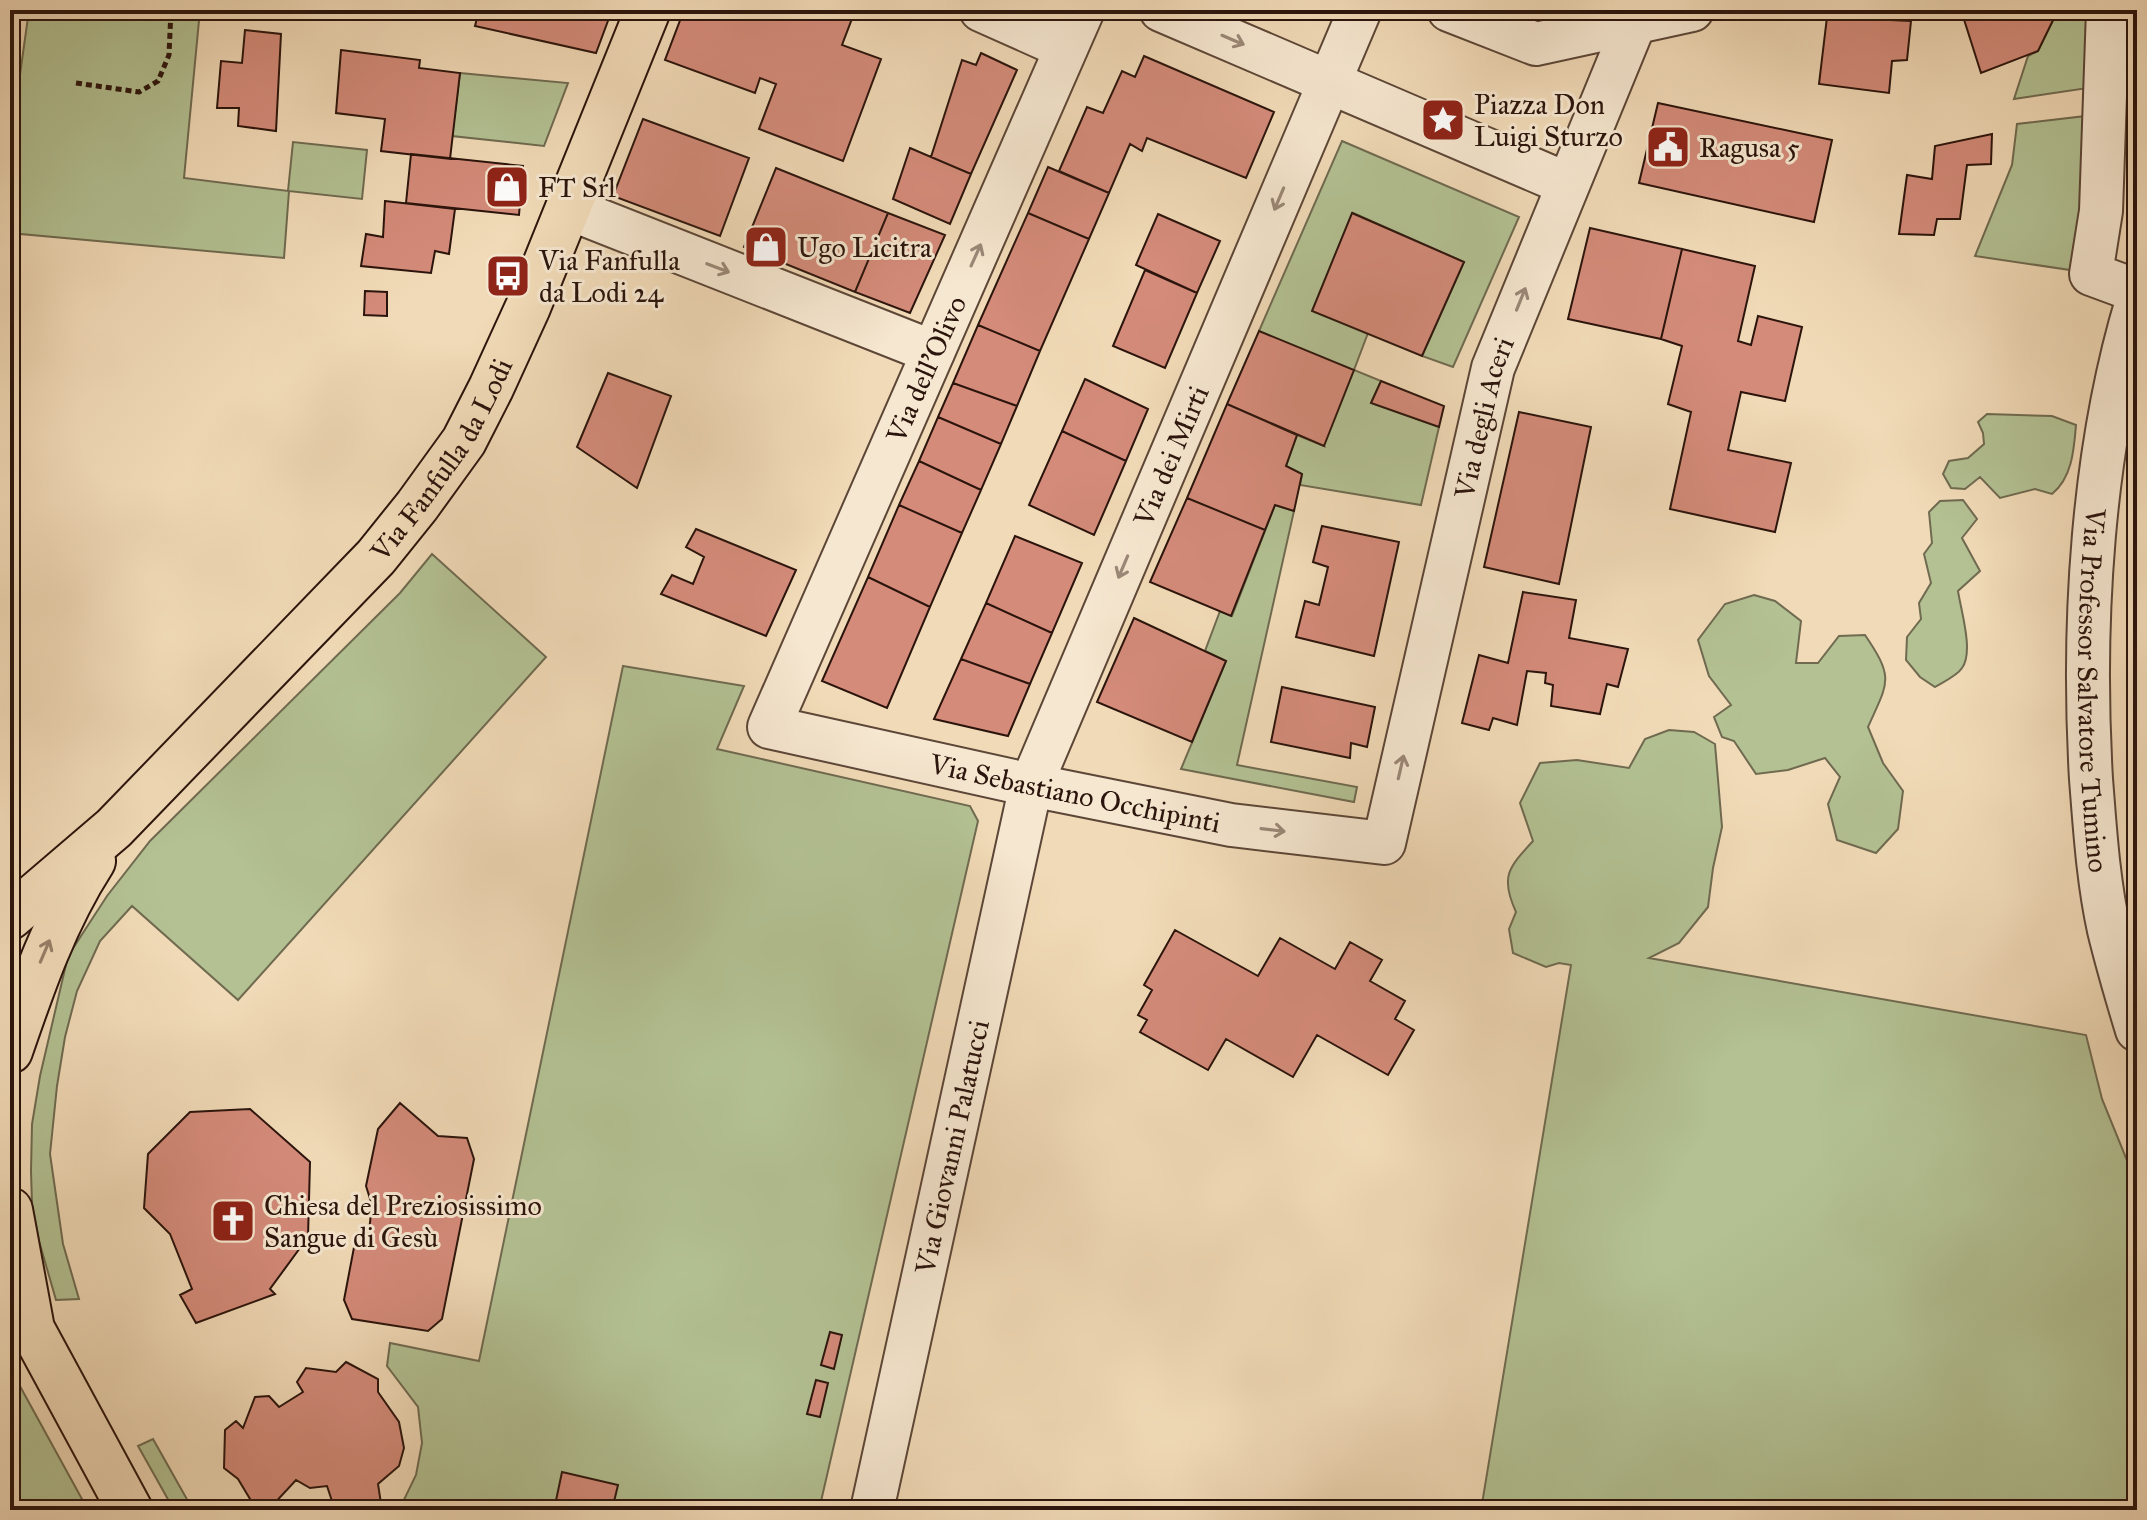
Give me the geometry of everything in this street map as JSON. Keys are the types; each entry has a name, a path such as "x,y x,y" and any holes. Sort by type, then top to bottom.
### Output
{"main road":[{"name":"Via Fanfulla da Lodi","path":"114,828 376,557 464,441 491,388 568,208 648,10"},
{"path":"10,917 114,828"},
{"path":"10,1051 44,953 71,894 114,828"},
{"path":"10,1210 21,1318 130,1510"}],"street":[{"path":"981,10 1066,48"},
{"name":"Via dell'Olivo","path":"769,727 1083,10"},
{"path":"1161,10 1567,184"},
{"name":"Via dei Mirti","path":"1031,785 1360,10"},
{"path":"1449,10 1611,78"},
{"path":"1536,44 1638,15 1692,10"},
{"path":"2108,10 2101,211 2091,274 2137,291"},
{"name":"Via degli Aceri","path":"1384,843 1493,368 1638,15"},
{"path":"568,208 933,352"},
{"name":"Via Professor Salvatore Tumino","path":"2137,301 2104,439 2090,615 2088,717 2095,840 2107,914 2137,1030"},
{"name":"Via Sebastiano Occhipinti","path":"769,727 1231,825 1384,843"},
{"name":"Via Giovanni Palatucci","path":"872,1510 1031,785"}],"path":[{"path":"76,83 139,92 158,81 169,55 171,10"}],"green space":[{"path":"29,10 200,10 184,178 288,191 293,142 367,150 362,199 289,191 284,258 10,233 10,146"},
{"path":"2058,10 2092,10 2088,88 2014,99 2028,56 2038,51"},
{"path":"460,73 568,83 544,146 452,136"},
{"path":"2086,116 2077,271 1975,256 2012,165 2017,124"},
{"path":"1342,141 1519,217 1453,367 1422,356 1464,262 1353,213 1368,333 1354,370 1381,381 1371,403 1439,427 1421,505 1300,485 1302,474 1286,466 1297,435 1324,446 1259,331"},
{"path":"1987,414 2052,416 2076,425 2068,472 2052,494 2035,489 2000,498 1980,477 1965,489 1951,488 1943,474 1949,461 1968,458 1984,444 1978,422"},
{"path":"1963,500 1977,519 1962,538 1980,571 1958,591 1967,642 1965,661 1957,674 1935,687 1920,677 1906,660 1907,637 1921,619 1919,603 1931,583 1924,554 1932,543 1929,512 1940,501"},
{"path":"1275,505 1294,511 1237,765 1357,787 1354,802 1181,769 1226,661 1205,651 1220,611 1232,616"},
{"path":"432,554 546,657 238,1000 132,906 100,941 77,991 57,1086 50,1154 63,1244 79,1299 56,1300 32,1204 32,1124 68,956 107,896 150,841 400,593"},
{"path":"1754,595 1775,601 1801,621 1796,663 1818,663 1839,636 1865,635 1881,662 1884,690 1868,727 1883,763 1903,791 1898,829 1876,853 1837,840 1828,804 1840,777 1825,758 1788,770 1756,774 1734,741 1722,737 1714,717 1731,705 1709,676 1698,640 1725,604"},
{"path":"623,666 744,686 717,749 970,806 978,821 819,1510 399,1510 416,1475 422,1443 418,1407 387,1366 390,1343 479,1361"},
{"path":"1669,730 1694,732 1715,744 1722,827 1708,907 1679,943 1649,958 2086,1035 2102,1099 2137,1185 2137,1510 1481,1510 1571,965 1559,963 1546,967 1513,953 1509,929 1516,912 1508,890 1509,874 1533,841 1520,803 1540,763 1577,760 1629,768 1645,739"},
{"path":"10,1368 88,1510 30,1510 25,1500 10,1507"},
{"path":"153,1439 193,1510 174,1510 138,1446"}],"building":[{"path":"479,10 612,10 596,53 475,26"},
{"path":"684,10 837,10 853,16 842,45 881,59 843,161 759,129 776,84 760,78 755,93 665,60"},
{"path":"1961,10 2058,10 2038,51 1981,73"},
{"path":"1827,17 1911,21 1907,60 1892,61 1889,93 1819,84"},
{"path":"245,30 281,34 276,131 238,126 239,108 217,108 221,61 242,63"},
{"path":"341,50 420,60 419,68 460,73 450,159 381,151 385,119 336,113"},
{"path":"981,53 1017,70 971,174 931,157 962,60 976,65"},
{"path":"1144,56 1274,112 1246,178 1147,138 1142,151 1130,144 1109,193 1059,171 1087,107 1103,113 1122,71 1135,77"},
{"path":"1658,103 1832,140 1814,222 1639,183"},
{"path":"643,119 749,158 720,236 613,196"},
{"path":"1992,134 1991,164 1967,165 1960,219 1937,219 1934,235 1899,234 1907,175 1932,179 1935,146"},
{"path":"910,148 971,174 950,224 893,199"},
{"path":"411,154 523,166 519,215 406,203"},
{"path":"1048,167 1109,193 1089,239 1028,213"},
{"path":"776,168 888,213 855,292 744,247"},
{"path":"385,201 455,209 449,254 435,251 431,273 361,266 366,234 383,237"},
{"path":"888,213 945,235 910,313 855,292"},
{"path":"1028,213 1089,239 1040,351 978,325"},
{"path":"1352,213 1464,262 1422,356 1312,311"},
{"path":"1158,214 1220,241 1197,293 1136,265"},
{"path":"1590,228 1682,249 1661,339 1568,319"},
{"path":"1682,249 1755,266 1738,341 1751,345 1758,316 1802,327 1785,401 1741,392 1728,450 1791,463 1775,532 1670,509 1691,412 1668,404 1682,346 1661,339"},
{"path":"1145,270 1197,293 1165,368 1113,346"},
{"path":"365,291 387,292 387,316 364,315"},
{"path":"978,325 1040,351 1017,406 953,383"},
{"path":"1259,331 1354,370 1324,446 1227,404"},
{"path":"608,373 671,396 637,488 577,447"},
{"path":"1085,379 1148,409 1126,461 1062,431"},
{"path":"1381,381 1444,406 1439,427 1371,403"},
{"path":"953,383 1017,406 1001,444 938,417"},
{"path":"1227,404 1297,435 1286,466 1302,474 1294,511 1275,505 1265,530 1187,498"},
{"path":"1519,412 1591,427 1559,584 1484,567"},
{"path":"938,417 1001,444 981,490 919,461"},
{"path":"1062,431 1126,461 1094,535 1029,505"},
{"path":"919,461 981,490 962,533 899,505"},
{"path":"1187,498 1265,530 1231,616 1150,582"},
{"path":"899,505 962,533 930,607 868,577"},
{"path":"1322,526 1399,542 1374,656 1296,637 1305,601 1319,605 1328,567 1313,562"},
{"path":"696,529 796,570 766,636 661,594 672,575 693,584 704,557 686,547"},
{"path":"1015,536 1082,563 1052,633 986,603"},
{"path":"868,577 930,607 887,708 822,681"},
{"path":"1523,592 1576,600 1569,638 1628,649 1618,687 1607,684 1600,714 1551,706 1553,685 1545,683 1546,673 1527,671 1517,725 1493,718 1489,730 1462,723 1479,655 1508,663"},
{"path":"986,603 1052,633 1030,684 961,659"},
{"path":"1134,618 1226,661 1192,742 1097,702"},
{"path":"961,659 1030,684 1008,736 934,719"},
{"path":"1282,687 1375,707 1367,747 1351,743 1350,758 1271,742"},
{"path":"1175,930 1258,976 1280,938 1335,969 1350,942 1382,960 1370,981 1405,1001 1395,1019 1414,1030 1388,1075 1317,1035 1293,1077 1226,1039 1208,1070 1140,1032 1147,1020 1138,1015 1152,990 1144,985"},
{"path":"400,1103 438,1136 467,1138 474,1159 442,1319 428,1331 352,1319 344,1300 355,1242 369,1231 372,1205 366,1186 378,1129"},
{"name":"Chiesa del Preziosissimo Sangue di Gesù","path":"250,1109 310,1162 308,1237 270,1289 275,1294 196,1323 180,1295 192,1289 170,1234 144,1208 148,1154 190,1112"},
{"path":"830,1332 842,1335 834,1369 821,1365"},
{"path":"346,1362 378,1379 378,1392 399,1422 404,1448 399,1466 378,1484 382,1510 335,1510 327,1486 310,1488 296,1480 271,1507 256,1509 238,1479 224,1468 225,1430 236,1421 243,1428 255,1397 269,1396 279,1407 303,1392 297,1382 306,1368 336,1372"},
{"path":"816,1380 828,1383 820,1417 807,1414"},
{"path":"562,1472 618,1485 612,1510 554,1510"}],"place":[{"name":"Piazza Don Luigi Sturzo","path":"1443,120"},
{"name":"Ragusa 5","path":"1668,147"},
{"name":"FT Srl","path":"507,187"},
{"name":"Ugo Licitra","path":"766,247"},
{"name":"Via Fanfulla da Lodi 24","path":"508,276"},
{"name":"Chiesa del Preziosissimo Sangue di Gesù","path":"233,1221"}]}
